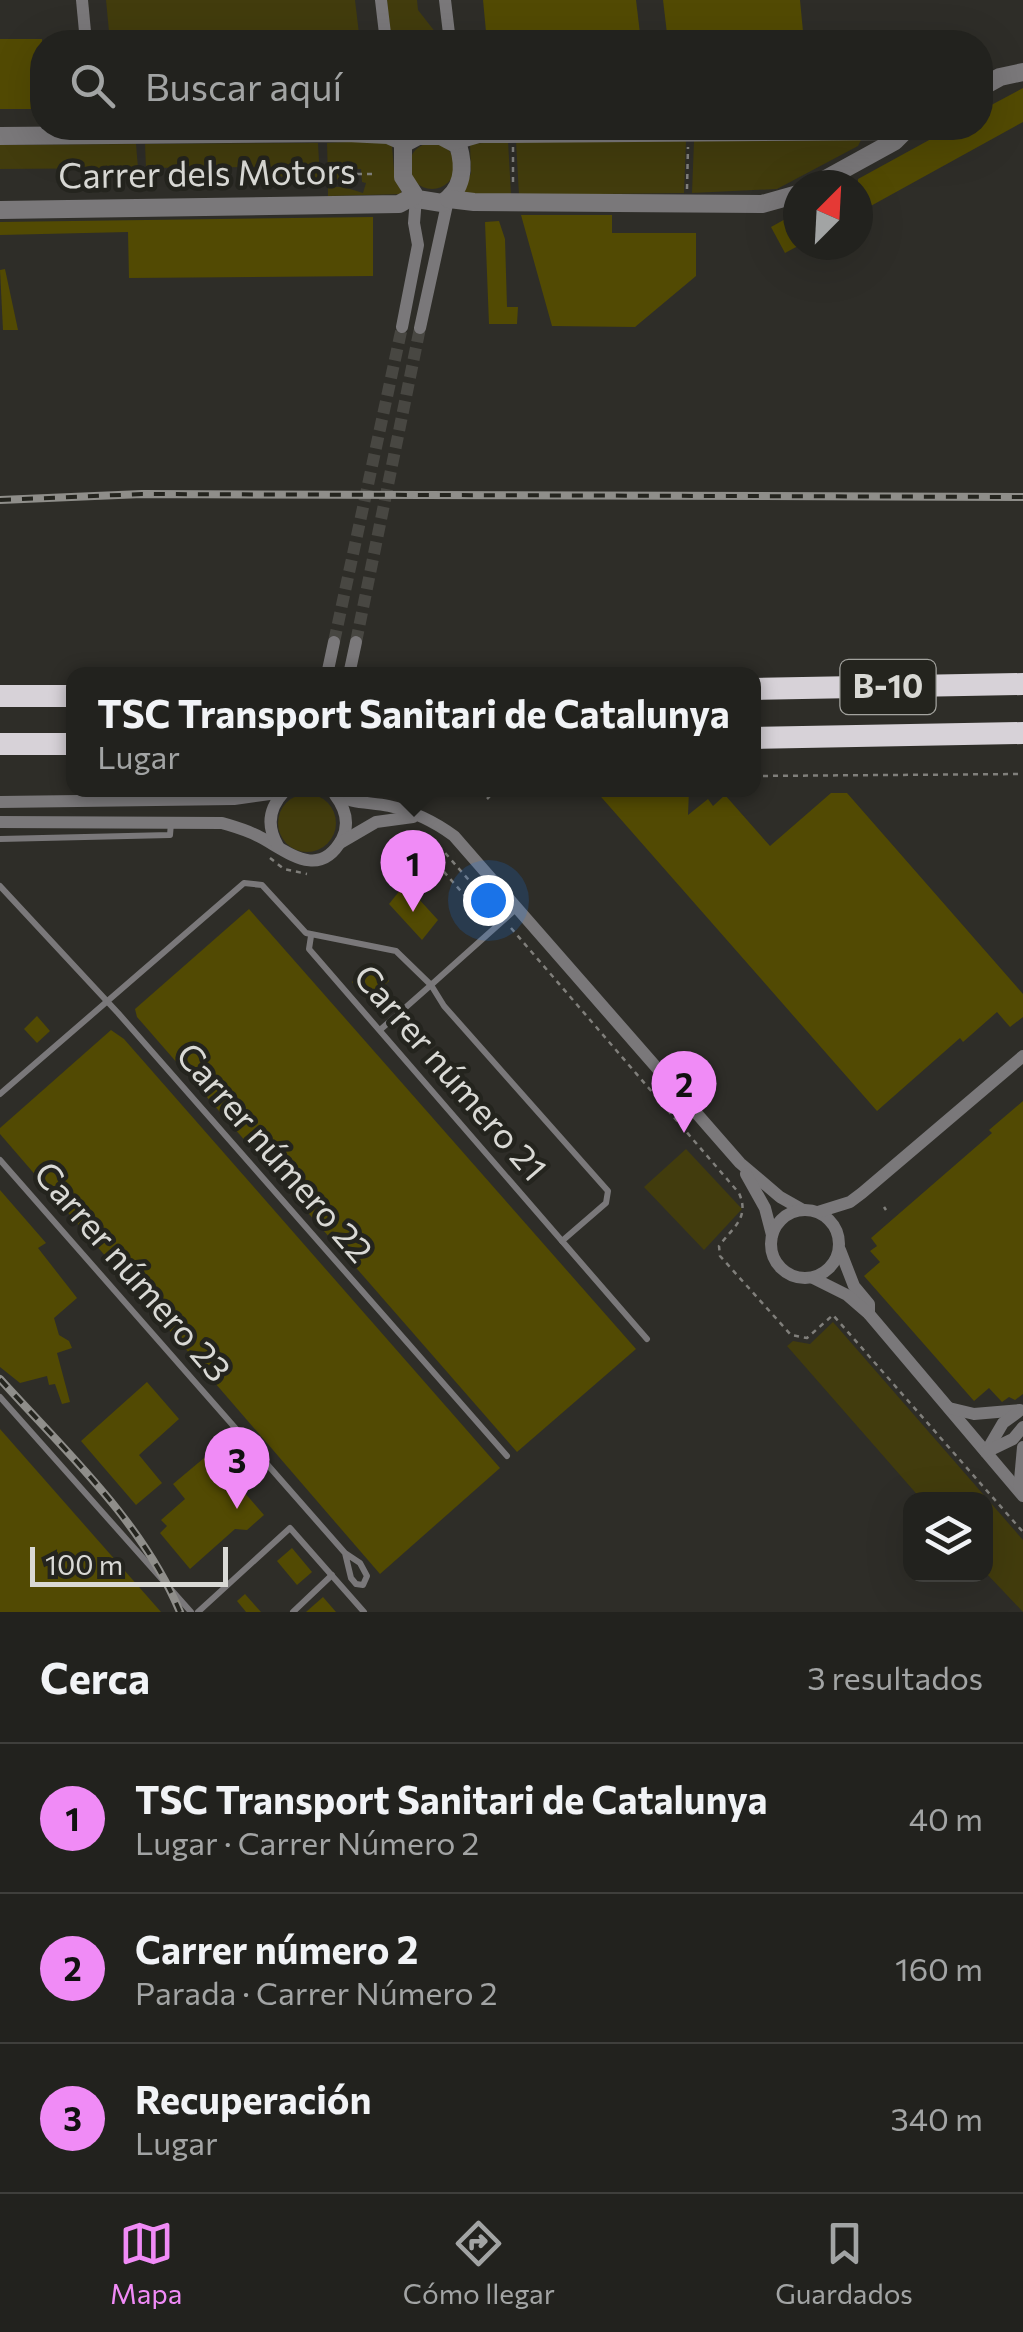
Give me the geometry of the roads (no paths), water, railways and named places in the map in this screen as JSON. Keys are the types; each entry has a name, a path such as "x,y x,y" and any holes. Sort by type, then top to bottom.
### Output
{"highway":[{"name":"B-10","path":"761,690 1023,684"},
{"path":"0,696 66,696"},
{"name":"B-10","path":"761,738 1023,734"},
{"path":"0,744 66,744"}],"street":[{"path":"82,0 85,30"},
{"path":"381,0 385,30"},
{"path":"445,0 449,30"},
{"path":"993,81 1023,72"},
{"name":"Carrer dels Motors","path":"0,136 30,134"},
{"path":"402,140 401,168 415,197 418,246 402,327"},
{"path":"420,328 449,199 463,169 456,140"},
{"path":"843,170 897,140"},
{"path":"415,197 434,203 449,199 762,204 783,198"},
{"name":"Carrer dels Motors","path":"0,210 399,204 415,197"},
{"path":"329,667 334,642"},
{"path":"351,667 356,642"},
{"path":"0,802 247,797"},
{"path":"279,848 272,837 270,818 280,797"},
{"path":"336,797 346,820 340,843"},
{"path":"342,797 386,805 421,817 454,836 740,1163 780,1198 803,1210 818,1212 850,1202 1023,1056"},
{"path":"0,822 222,823 251,832 298,859 310,860 322,858 376,822 421,817"},
{"path":"740,1163 765,1208 772,1234 772,1254 780,1268 794,1277 812,1278 847,1295 870,1314 1021,1494"},
{"path":"772,1234 784,1217 803,1210"},
{"path":"818,1212 836,1227 854,1286 869,1304 870,1314"},
{"path":"812,1278 831,1267 840,1248"},
{"path":"949,1408 974,1414 1021,1410"},
{"path":"986,1452 1003,1423 1021,1410"},
{"path":"986,1452 1013,1439 1023,1427"},
{"path":"1021,1494 1023,1447"}],"lane":[{"path":"0,839 170,835 170,822"},
{"name":"Carrer número 21","path":"107,1001 238,886 249,882 262,885 300,929 311,936 402,954 608,1191 606,1203 562,1241"},
{"name":"Carrer número 22","path":"0,886 107,1001 507,1456"},
{"path":"380,1030 517,908"},
{"name":"Carrer número 21","path":"311,936 310,949 647,1339"},
{"path":"0,1094 107,1001"},
{"name":"Carrer número 23","path":"0,1160 345,1553 366,1571 363,1584 356,1584 351,1578 345,1553"},
{"path":"0,1397 194,1612 290,1528 364,1612"},
{"path":"292,1612 332,1575"}],"tunnel":[{"path":"334,642 402,327"},
{"path":"356,642 420,328"}],"railway":[{"path":"0,500 142,494 1023,497"},
{"path":"0,1379 123,1517 145,1547 180,1612"}],"place":[{"name":"TSC Transport Sanitari de Catalunya","path":"413,912"},
{"name":"Carrer número 2","path":"684,1133"},
{"name":"Recuperación","path":"237,1509"}]}
